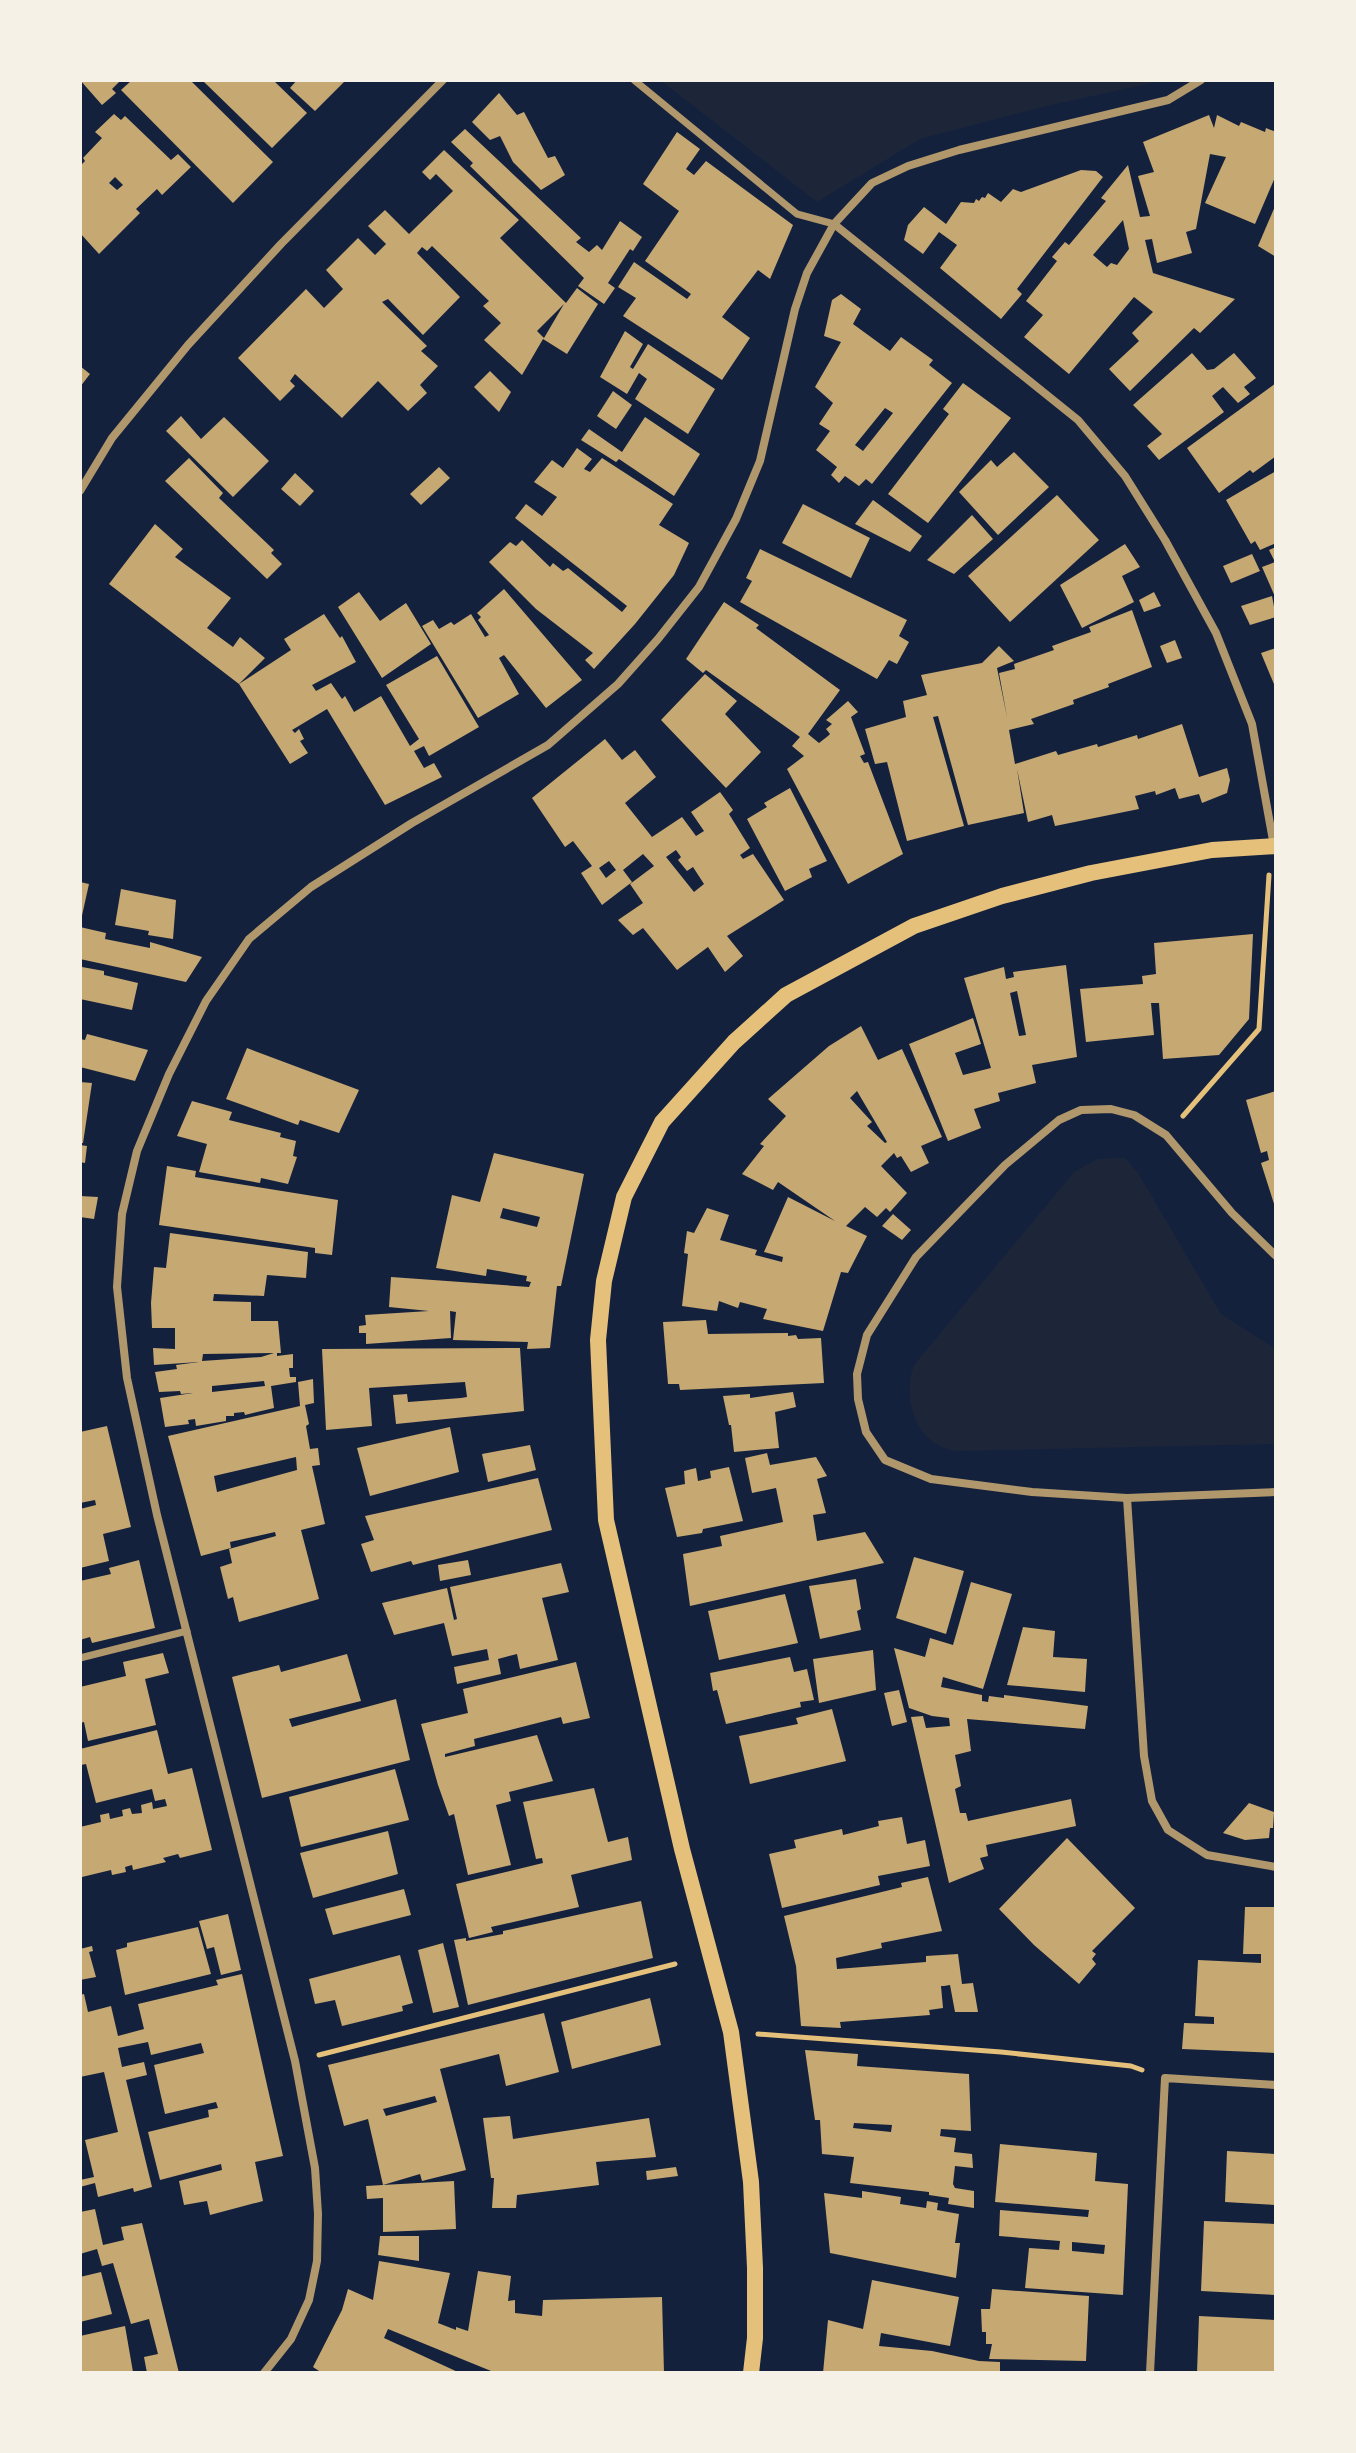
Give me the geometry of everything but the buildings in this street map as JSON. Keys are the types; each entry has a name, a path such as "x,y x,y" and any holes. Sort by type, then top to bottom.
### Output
{"main road":[{"path":"751,2373 755,2282 751,2182 731,2032 682,1849 606,1520 598,1340 604,1281 624,1197 662,1122 734,1042 786,995 914,926 1002,896 1091,873 1212,850 1275,846"}],"street":[{"path":"80,491 112,438 188,345 443,80"},
{"path":"634,80 797,214 834,224 1078,420 1125,476 1165,540 1216,633 1252,724 1275,846"},
{"path":"264,2373 291,2339 309,2300 317,2261 315,2168 295,2061 157,1515 127,1378 117,1287 122,1214 137,1151 169,1074 206,1001 249,939 311,887 412,823 548,745 618,684 699,587 736,519 760,461 807,273 834,224 872,183 908,166 959,150 1168,100 1201,80"},
{"path":"1276,1256 1232,1213 1166,1135 1134,1115 1111,1109 1081,1110 1059,1120 1005,1165 916,1257 867,1335 857,1374 858,1399 866,1432 885,1460 931,1479 1032,1492 1127,1498 1276,1492"},
{"path":"1127,1498 1144,1756 1152,1801 1168,1830 1207,1855 1276,1867"},
{"path":"80,1658 187,1631"},
{"path":"1150,2373 1165,2078 1276,2085"}],"path":[{"path":"1166,1135 1259,1029 1269,879 1275,846"},
{"path":"295,2061 675,1964"},
{"path":"731,2032 1028,2054 1131,2066 1165,2078"}],"shaded area":[{"path":"660,80 1157,82 1046,106 920,139 817,202"},
{"path":"1125,1158 1138,1173 1221,1314 1276,1349 1276,1444 960,1451 933,1442 923,1432 912,1407 910,1379 914,1365 1074,1172 1097,1159"}]}
